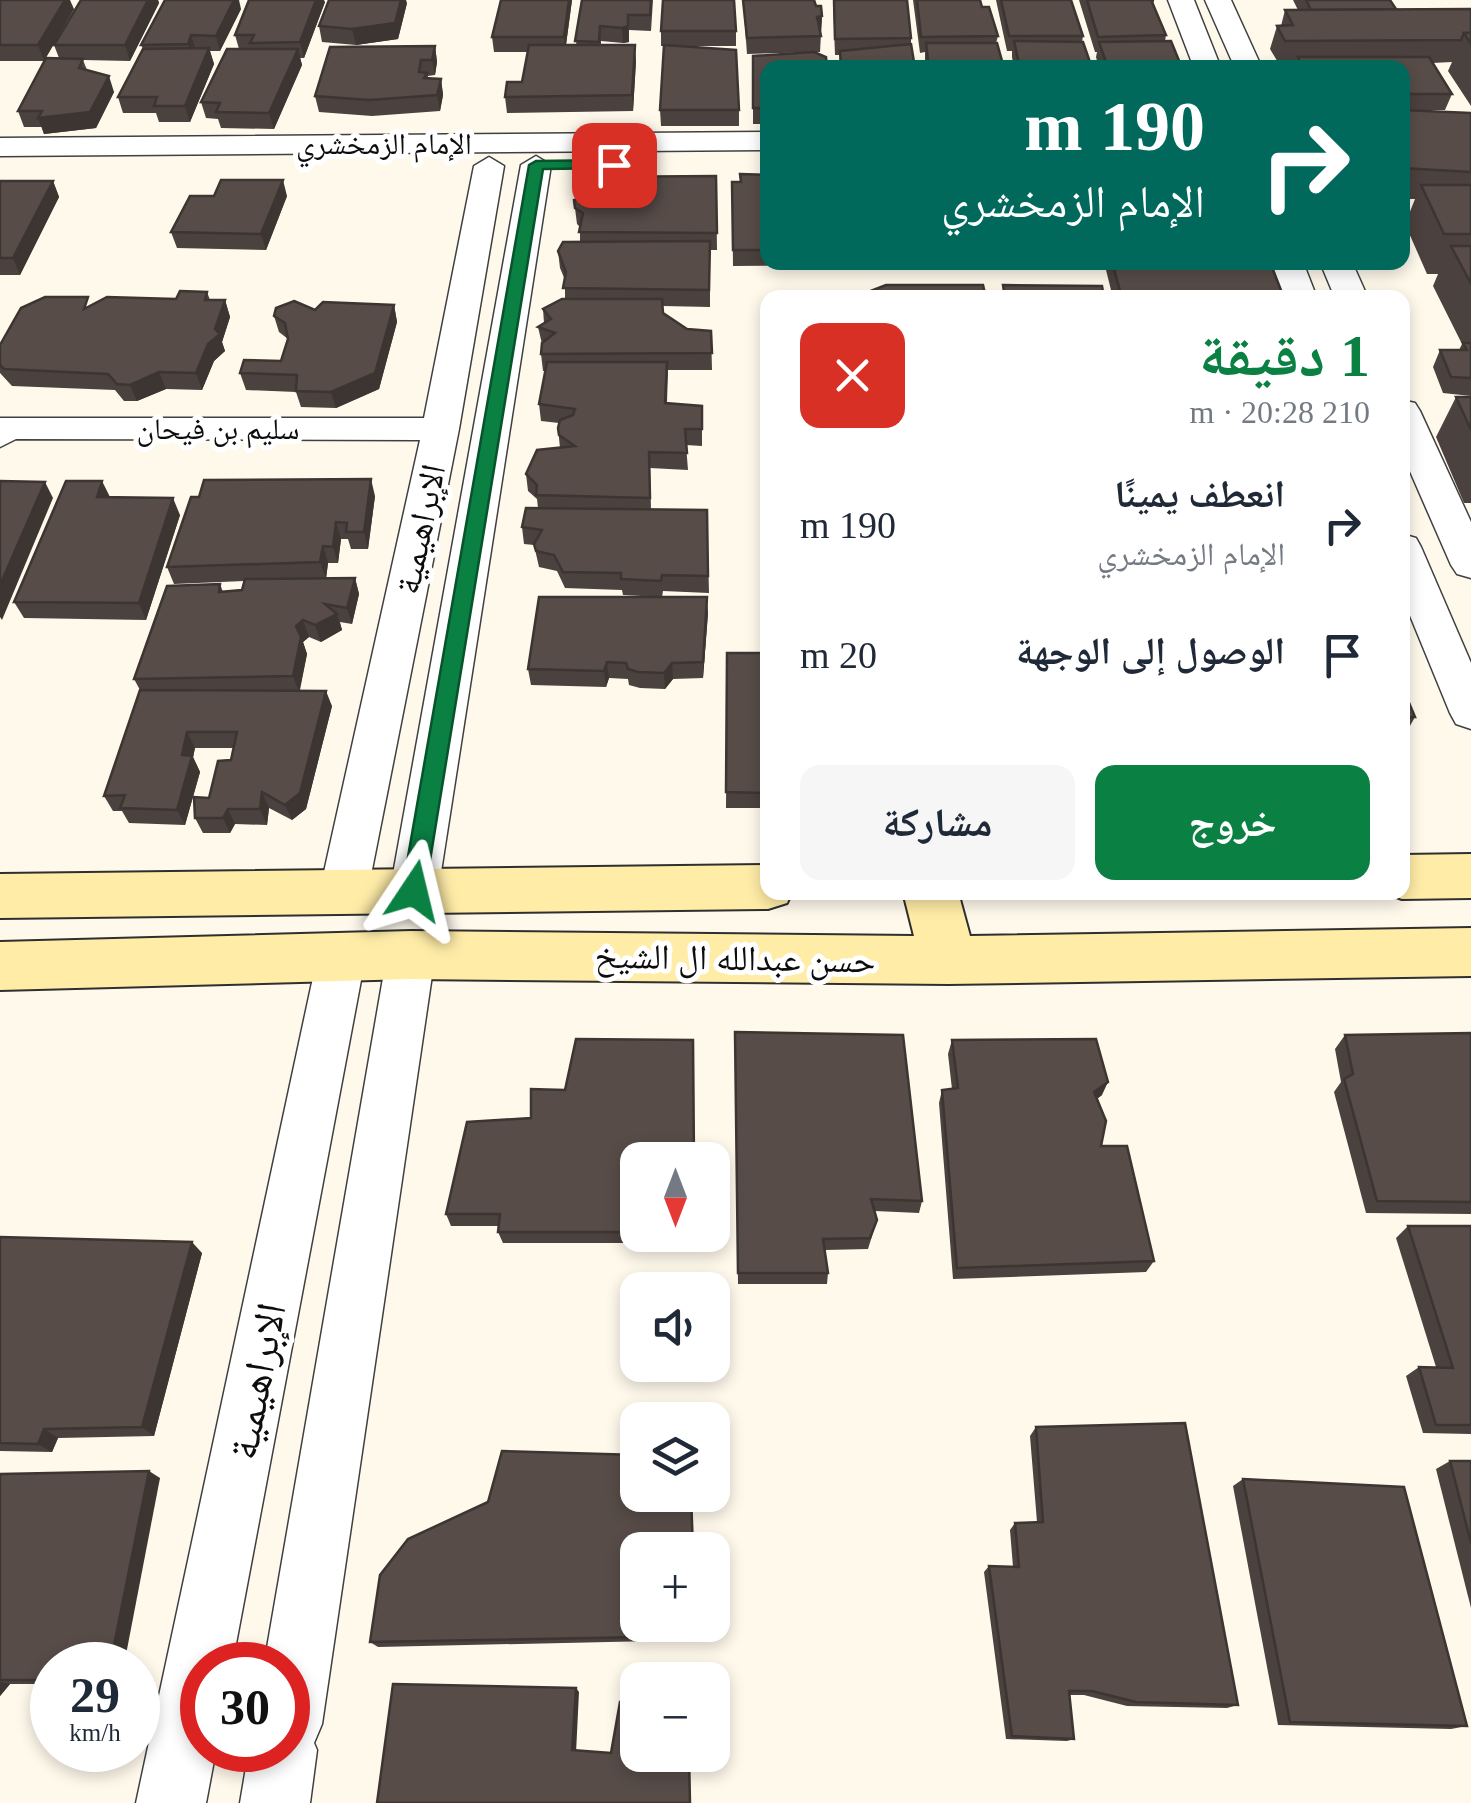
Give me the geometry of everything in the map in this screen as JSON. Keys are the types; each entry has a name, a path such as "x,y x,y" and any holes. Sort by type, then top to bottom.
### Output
{"street":[{"path":"1180,0 1205,60"},
{"path":"1218,0 1244,60"},
{"name":"الإمام الزمخشري","path":"0,147 760,141"},
{"name":"الإمام الزمخشري","path":"0,168 760,164"},
{"name":"الإبراهيمية","path":"414,891 536,165"},
{"name":"الإبراهيمية","path":"344,890 438,443 489,166"},
{"name":"سليم بن فيحان","path":"0,436 4,428 438,443"},
{"path":"1410,430 1471,564"},
{"name":"سليم بن فيحان","path":"0,457 438,443"},
{"path":"1410,566 1471,713"},
{"path":"1410,878 1471,876"},
{"name":"حسن عبدالله ال الشيخ","path":"0,896 760,887"},
{"path":"932,900 948,960"},
{"name":"حسن عبدالله ال الشيخ","path":"0,966 411,955 948,960 1471,952"},
{"path":"301,1642 411,955"},
{"name":"الإبراهيمية","path":"171,1803 341,959"},
{"path":"275,1803 280,1772"}],"building":[{"path":"0,0 65,0 38,45 0,45"},
{"path":"81,0 148,0 125,45 54,45"},
{"path":"165,0 234,0 216,36 191,35 188,44 141,45"},
{"path":"249,0 316,0 300,42 250,43 254,35 235,35"},
{"path":"329,0 401,0 395,23 352,29 319,26"},
{"path":"501,0 569,0 564,37 492,37"},
{"path":"582,0 651,0 650,15 628,15 628,26 622,28 600,26 599,42 575,41"},
{"path":"663,0 734,0 736,31 661,31"},
{"path":"743,0 814,0 816,6 821,6 822,16 817,17 821,36 747,38"},
{"path":"834,0 907,0 911,38 835,39"},
{"path":"917,0 980,0 982,7 989,7 998,36 921,37"},
{"path":"1001,0 1071,0 1083,36 1009,36"},
{"path":"1087,0 1153,0 1166,35 1098,37"},
{"path":"1306,0 1390,0 1396,9 1311,10"},
{"path":"1471,9 1471,33 1464,33 1461,40 1285,41 1277,26 1293,25 1285,10"},
{"path":"1014,41 1083,42 1089,60 1018,60"},
{"path":"1171,41 1179,60 1105,60 1099,42"},
{"path":"926,43 997,43 1002,60 928,60"},
{"path":"911,44 914,60 841,60 840,51"},
{"path":"529,45 635,45 632,95 505,97 507,82 522,82"},
{"path":"664,45 736,50 739,110 660,110"},
{"path":"435,46 432,60 421,60 419,72 427,73 424,78 441,79 437,95 369,100 315,96 330,47"},
{"path":"209,48 185,106 154,106 157,97 118,97 143,49"},
{"path":"227,49 298,49 269,113 216,112 220,103 201,102"},
{"path":"814,52 826,60 760,60 760,108 753,108 753,56"},
{"path":"1298,57 1429,57 1452,94 1410,94 1410,60"},
{"path":"46,58 83,59 79,68 109,76 90,112 38,118 42,111 18,111"},
{"path":"1410,110 1471,113 1471,172 1410,168"},
{"path":"740,174 760,175 760,250 733,250 732,182 741,182"},
{"path":"716,176 717,233 579,232 583,213 575,208 574,200 585,196 587,177"},
{"path":"221,180 283,180 261,234 171,232 190,196 214,196"},
{"path":"0,181 53,181 13,258 0,258"},
{"path":"1421,185 1471,185 1471,234 1444,234"},
{"path":"710,241 709,290 563,288 566,272 558,251 563,242"},
{"path":"1451,246 1471,246 1471,284"},
{"path":"1114,270 1273,270 1281,290 1120,290"},
{"path":"886,285 983,285 984,290 873,290"},
{"path":"1003,285 1102,286 1103,290 1004,290"},
{"path":"180,291 207,292 205,300 225,300 215,329 220,334 208,344 196,373 159,372 130,385 117,384 108,374 4,369 0,365 0,345 21,308 45,297 88,297 84,309 107,297 176,299"},
{"path":"562,299 662,299 663,313 687,329 711,331 712,353 541,354 542,343 555,333 538,327 551,319 543,309"},
{"path":"294,301 315,310 323,302 394,305 375,373 331,392 296,391 297,375 240,373 244,360 281,361 288,339 285,323 274,316 276,308"},
{"path":"1463,343 1471,343 1471,378 1451,377 1440,350 1467,350"},
{"path":"547,362 667,362 665,403 702,406 702,429 685,429 687,453 649,452 650,498 536,495 537,485 526,474 537,450 575,446 559,435 558,428 560,420 573,415 575,409 539,404"},
{"path":"1456,397 1471,397 1471,430"},
{"path":"371,479 364,532 346,532 347,523 336,522 333,547 323,546 320,562 167,567 191,497 199,497 204,480"},
{"path":"0,481 45,482 0,585"},
{"path":"66,481 102,481 97,497 173,498 139,603 14,602"},
{"path":"526,508 707,510 708,576 662,575 661,581 621,579 621,573 563,572 554,555 536,551 534,544 542,530 522,527"},
{"path":"355,578 347,608 325,604 337,614 315,625 303,620 296,626 301,637 293,676 134,679 167,586 220,584 219,592 242,590 245,579"},
{"path":"539,597 707,597 703,662 672,663 664,673 638,672 628,669 626,663 607,662 604,671 528,669"},
{"path":"727,653 760,653 760,793 726,792"},
{"path":"140,690 326,691 300,793 285,805 262,792 260,809 228,809 223,818 195,818 194,797 209,798 218,761 231,760 237,732 187,732 182,755 192,756 177,810 120,808 125,795 104,796"},
{"path":"735,1032 903,1035 922,1201 871,1199 877,1220 870,1238 823,1239 828,1273 738,1273"},
{"path":"1471,1033 1471,1202 1377,1201 1344,1079 1353,1074 1345,1035"},
{"path":"576,1039 693,1040 694,1142 620,1142 620,1232 498,1232 500,1214 446,1214 467,1122 531,1118 531,1089 565,1090"},
{"path":"1096,1039 1108,1082 1094,1092 1106,1121 1101,1146 1127,1146 1154,1261 957,1268 942,1090 958,1088 952,1040"},
{"path":"1408,1226 1471,1226 1471,1425 1436,1425 1419,1367 1453,1368"},
{"path":"0,1237 192,1242 142,1427 44,1429 38,1444 0,1443"},
{"path":"1185,1423 1238,1705 1136,1702 1092,1691 1069,1691 1074,1739 1012,1736 989,1566 1019,1567 1015,1523 1043,1522 1036,1427"},
{"path":"502,1451 620,1454 620,1512 692,1512 692,1532 620,1532 620,1637 370,1642 380,1575 408,1539 488,1502"},
{"path":"1450,1461 1471,1461 1471,1543"},
{"path":"149,1471 115,1642 30,1642 30,1680 0,1680 0,1474"},
{"path":"1243,1479 1404,1487 1467,1726 1290,1722"},
{"path":"393,1684 576,1688 572,1750 611,1753 620,1702 620,1772 689,1772 690,1803 377,1803"}],"route":[{"path":"414,891 536,165 614,165"}]}
